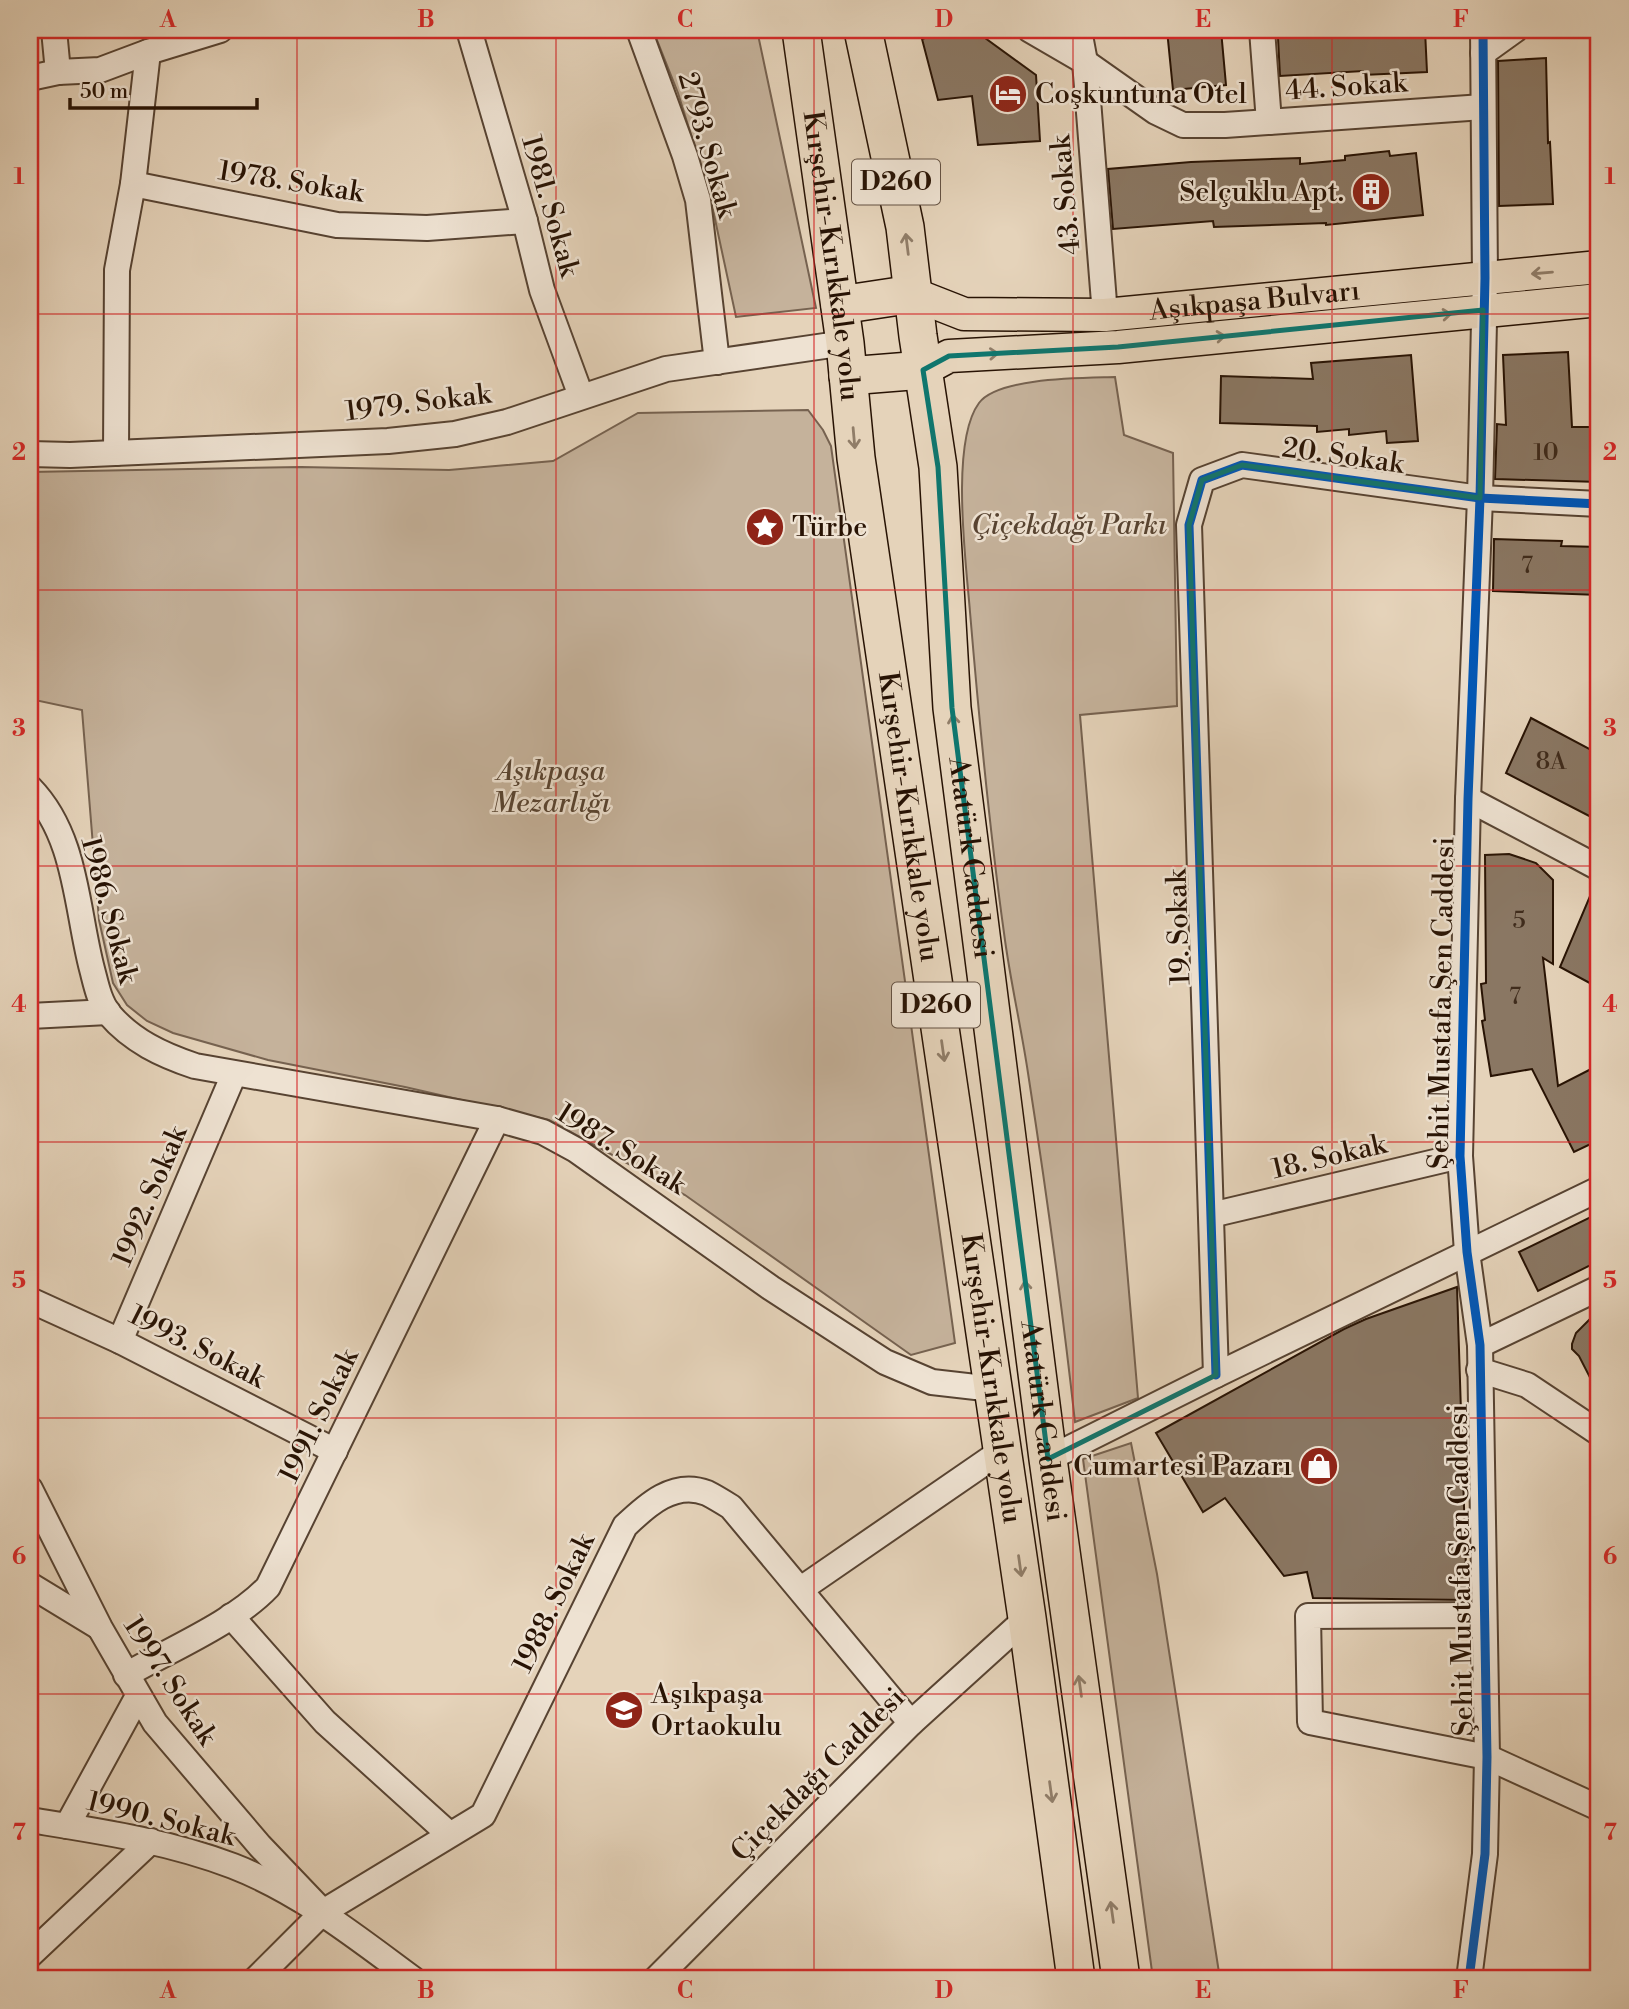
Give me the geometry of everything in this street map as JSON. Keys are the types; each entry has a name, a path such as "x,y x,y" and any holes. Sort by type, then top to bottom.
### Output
{"highway":[{"name":"Kırşehir-Kırıkkale yolu","path":"801,30 840,305 856,458 1003,1450 1076,1979"},
{"name":"Atatürk Caddesi","path":"863,30 905,227 938,467 952,708 1048,1459 1121,1979"},
{"path":"840,305 913,295"},
{"path":"847,360 923,370"}],"main road":[{"name":"Aşıkpaşa Bulvarı","path":"913,295 964,314 1105,314 1599,267"},
{"name":"Aşıkpaşa Bulvarı","path":"923,370 949,356 1118,347 1599,300"}],"street":[{"path":"54,30 58,72"},
{"path":"30,78 58,72 100,70 220,30"},
{"name":"1981. Sokak","path":"468,30 525,221 542,289 581,396"},
{"name":"2793. Sokak","path":"639,30 685,156 698,200 717,362"},
{"name":"44. Sokak","path":"1030,30 1085,62 1156,112 1183,125 1225,125 1483,107"},
{"name":"43. Sokak","path":"1079,30 1085,62 1105,314"},
{"path":"1262,30 1269,122"},
{"path":"1483,41 1515,30"},
{"name":"Şehit Mustafa Şen Caddesi","path":"1469,1979 1485,1854 1487,1757 1480,1345 1467,1252 1460,1156 1468,800 1480,498 1485,278 1483,41"},
{"path":"116,453 117,270 133,184 148,52"},
{"name":"1978. Sokak","path":"133,184 337,225 427,228 525,221"},
{"name":"1979. Sokak","path":"30,454 116,453 388,441 455,434 507,422 666,369 717,362 847,360"},
{"name":"20. Sokak","path":"1202,480 1242,465 1480,498 1599,503"},
{"name":"19. Sokak","path":"1202,480 1189,525 1216,1375"},
{"name":"1986. Sokak","path":"30,788 42,800 41,824 71,862 89,957 99,995 108,1012"},
{"path":"1468,800 1599,868"},
{"path":"30,1016 108,1012"},
{"name":"1987. Sokak","path":"108,1012 134,1039 170,1058 195,1066 497,1119 543,1132 576,1150 771,1288 885,1362 932,1382 993,1389"},
{"name":"1992. Sokak","path":"120,1341 234,1074"},
{"name":"1991. Sokak","path":"126,1675 253,1603 268,1587 497,1119"},
{"name":"18. Sokak","path":"1211,1215 1460,1156"},
{"path":"1048,1459 1599,1189"},
{"path":"1480,1345 1599,1288"},
{"name":"1993. Sokak","path":"30,1300 120,1341 335,1451"},
{"path":"1479,1370 1527,1385 1599,1433"},
{"path":"801,1589 1003,1450"},
{"name":"1997. Sokak","path":"30,1489 100,1628 155,1723 260,1846 323,1912"},
{"name":"1988. Sokak","path":"256,1979 323,1912 483,1815 625,1526 648,1504 676,1489 705,1492 731,1507 911,1723"},
{"path":"30,1585 100,1628"},
{"path":"1483,1615 1308,1616 1310,1722 1487,1757 1599,1808"},
{"path":"231,1616 325,1722 449,1834"},
{"name":"Çiçekdağı Caddesi","path":"656,1979 911,1723 1027,1618"},
{"path":"67,1826 138,1696"},
{"name":"1990. Sokak","path":"30,1820 151,1841 234,1866 323,1912 413,1979"},
{"path":"30,1955 151,1841"}],"highlighted area":[{"path":"1483,310 1480,498 1242,465 1202,480 1189,525 1216,1375 1048,1459 952,708 938,467 923,370 949,356 1118,347"}],"green space":[{"path":"653,30 757,30 816,308 736,317 710,196 678,93"},
{"name":"Çiçekdağı Parkı","path":"1115,377 1124,435 1173,453 1177,706 1080,715 1138,1398 1075,1422 1047,1204 1025,1055 1006,951 994,853 966,564 962,473 970,421 979,403 989,394 1004,388 1043,381"},
{"name":"Aşıkpaşa Mezarlığı","path":"808,410 831,446 955,1343 911,1355 685,1195 549,1120 405,1087 268,1060 173,1033 147,1021 127,1005 113,983 99,920 82,710 30,699 30,472 301,467 449,470 553,461 638,413"},
{"path":"1131,1443 1157,1574 1220,1979 1153,1979 1083,1459"}],"building":[{"name":"Coşkuntuna Otel","path":"949,30 974,30 1036,75 1040,141 978,145 972,96 938,100 922,39"},
{"path":"1167,30 1221,30 1226,85 1173,90"},
{"path":"1360,30 1425,30 1427,72 1363,75 1363,71 1280,76 1278,38 1361,32"},
{"path":"1546,58 1553,204 1499,206 1498,61"},
{"path":"1389,151 1390,156 1416,153 1423,215 1326,225 1214,227 1213,221 1113,229 1108,169 1191,162 1300,158 1300,164 1345,160 1345,156"},
{"path":"1568,352 1572,427 1599,427 1599,482 1495,479 1497,424 1506,425 1503,355"},
{"path":"1411,355 1418,441 1387,443 1386,431 1349,435 1349,429 1317,432 1317,426 1220,423 1221,376 1313,379 1311,363"},
{"path":"1494,539 1562,541 1561,546 1599,547 1599,595 1493,591"},
{"path":"1531,718 1599,754 1599,821 1506,773"},
{"path":"1509,854 1536,863 1553,880 1553,964 1543,958 1558,1086 1599,1065 1599,1140 1574,1152 1532,1069 1491,1076 1482,1021 1485,1020 1481,984 1486,983 1485,855"},
{"path":"1596,882 1599,883 1599,988 1560,967"},
{"path":"1599,1213 1599,1261 1538,1291 1519,1252"},
{"name":"Cumartesi Pazarı","path":"1457,1287 1467,1600 1313,1598 1307,1572 1284,1576 1225,1498 1203,1512 1156,1433 1344,1329"},
{"path":"1599,1310 1599,1395 1579,1356 1572,1349 1572,1344 1576,1333"}],"cycle path":[{"path":"1469,1979 1485,1854 1487,1757 1480,1345 1467,1252 1460,1156 1468,799 1480,498 1485,278 1483,30"},
{"path":"1216,1375 1189,525 1202,480 1242,465 1480,498 1599,504"}],"place":[{"name":"Coşkuntuna Otel","path":"1008,94"},
{"name":"Selçuklu Apt.","path":"1371,192"},
{"name":"Türbe","path":"765,527"},
{"name":"Cumartesi Pazarı","path":"1319,1466"},
{"name":"Aşıkpaşa Ortaokulu","path":"624,1710"}]}
